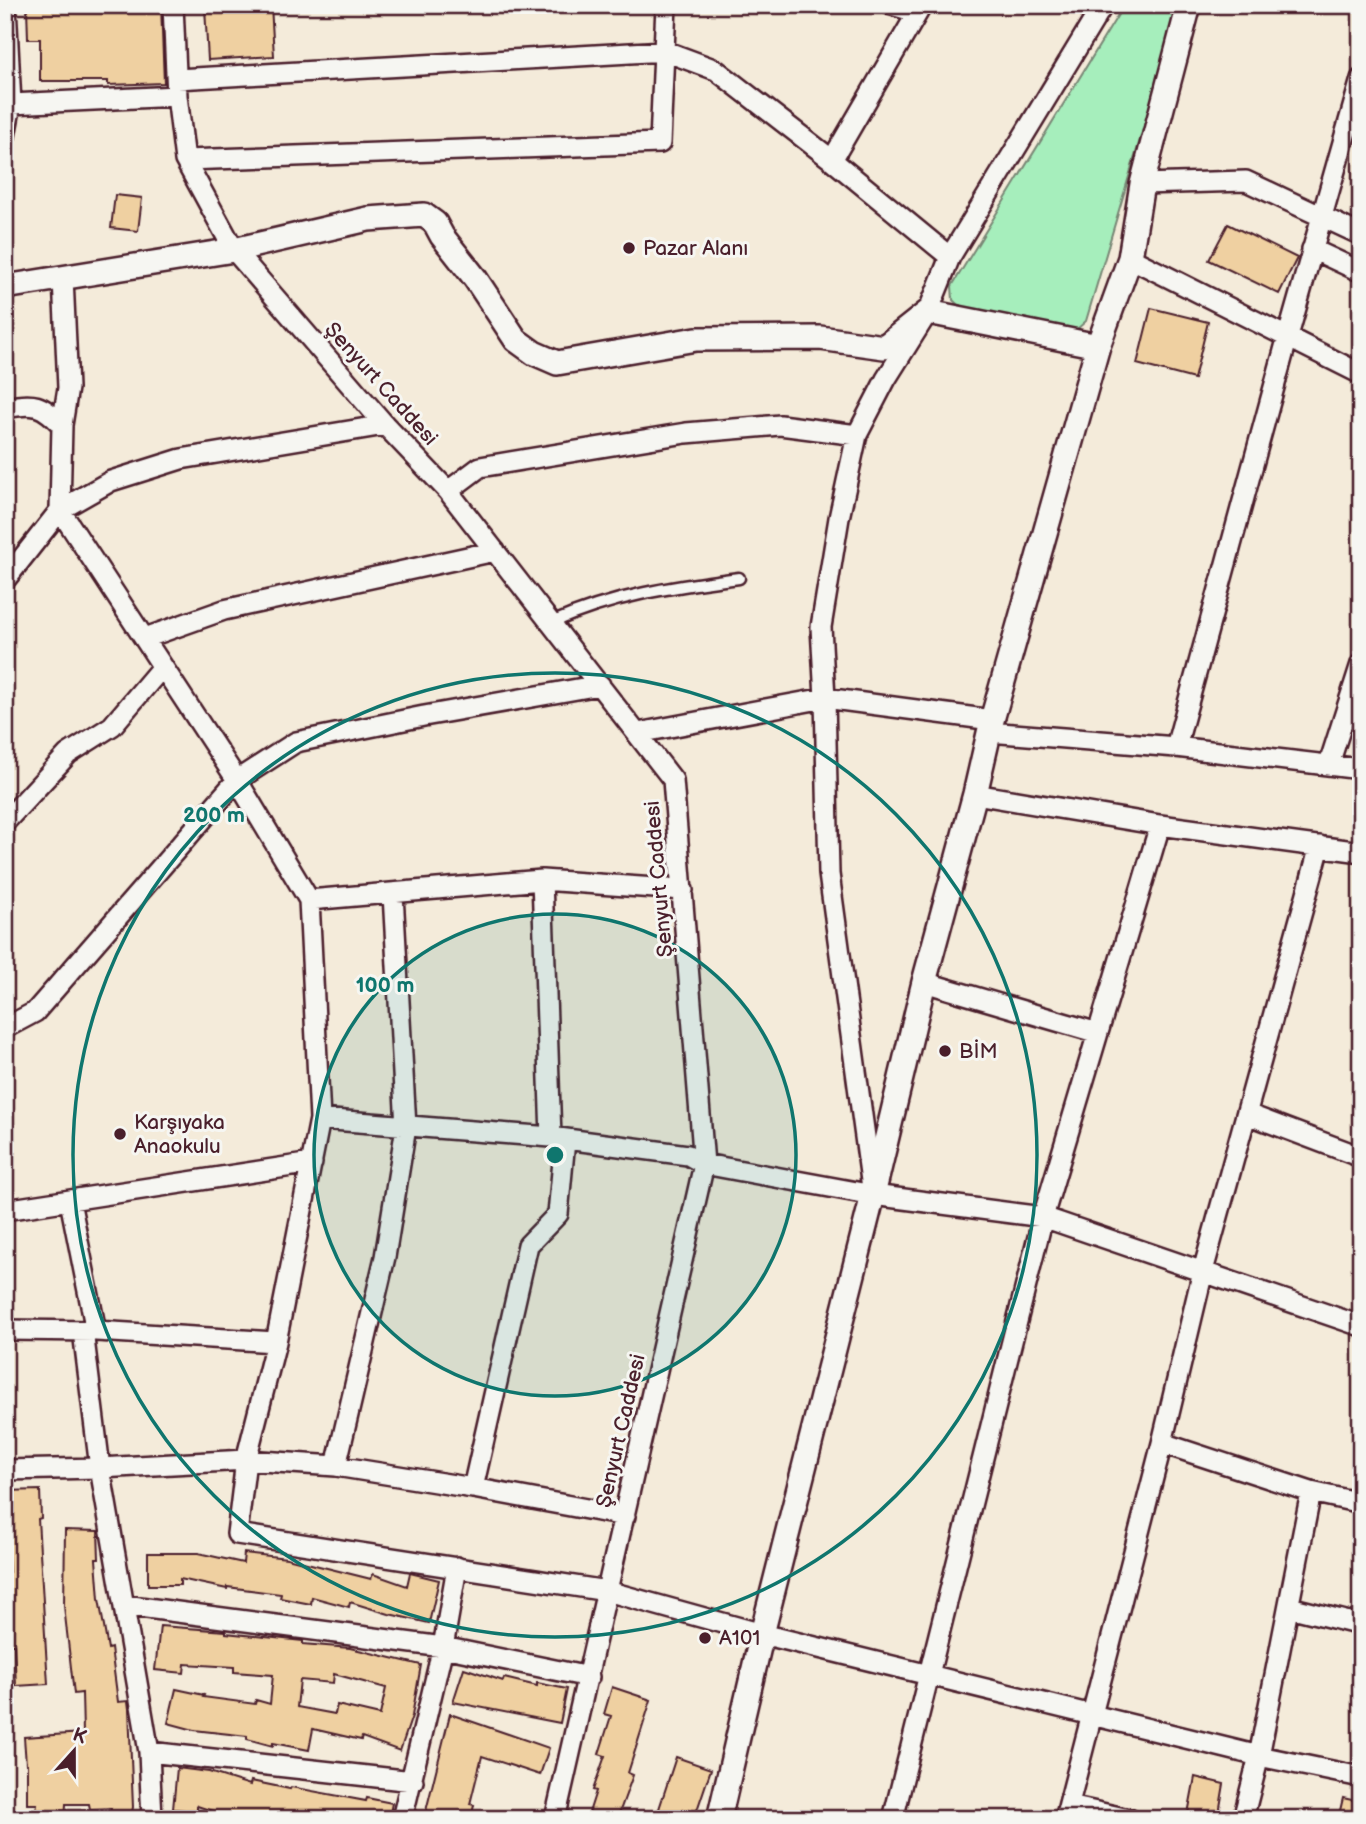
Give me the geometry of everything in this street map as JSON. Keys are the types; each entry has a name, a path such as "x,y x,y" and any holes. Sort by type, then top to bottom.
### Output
{"street":[{"path":"5,136 11,104 6,5"},
{"name":"Şenyurt Caddesi","path":"173,5 177,87 185,160 234,250 385,425 448,491 673,780 704,1164 555,1819"},
{"path":"185,160 660,143 666,5"},
{"path":"832,160 920,8 892,5"},
{"path":"873,1195 829,874 821,626 839,518 857,435 886,379 929,312 950,257 1103,5"},
{"path":"719,1819 762,1634 990,726 1098,346 1130,258 1142,184 1189,5"},
{"path":"11,104 177,87 665,51 716,70 832,160 950,257"},
{"path":"1176,747 1361,79"},
{"path":"1142,184 1246,181 1361,235"},
{"path":"5,287 234,250 368,219 424,215 435,223 516,340 534,353 557,363 696,339 820,338 884,347 929,312 1098,346"},
{"path":"1312,249 1361,272"},
{"path":"1130,258 1361,374"},
{"path":"63,278 68,388 62,425 60,510 236,780 309,900 320,1119 276,1342 246,1460 237,1534 607,1591 762,1634 1259,1756 1361,1777"},
{"path":"5,408 27,404 46,409 62,425"},
{"path":"5,580 60,510 111,481 181,459 385,425"},
{"path":"448,491 480,467 686,433 780,425 857,435"},
{"path":"145,638 224,610 495,551"},
{"path":"1329,764 1361,664"},
{"path":"5,822 68,754 113,726 162,667"},
{"path":"5,1028 35,1012 236,780 296,742 600,685"},
{"path":"638,733 825,698 990,726 1361,769"},
{"path":"975,794 1160,825 1361,852"},
{"path":"893,1819 1043,1217 1160,825"},
{"path":"1129,1819 1067,1812 1203,1271 1320,846"},
{"path":"309,900 542,880 683,890"},
{"path":"473,1488 528,1245 558,1214 558,1138 542,880"},
{"path":"336,1466 385,1257 406,1127 393,894"},
{"path":"924,982 1098,1033"},
{"path":"1247,1114 1361,1157"},
{"path":"320,1119 558,1138 688,1155 704,1164 873,1195 1043,1217 1361,1326"},
{"path":"5,1210 312,1163"},
{"path":"70,1201 89,1331 100,1468 149,1752 152,1819"},
{"path":"5,1330 89,1331 276,1342"},
{"path":"1161,1443 1311,1492 1361,1503"},
{"path":"5,1470 246,1460 336,1466 625,1516"},
{"path":"1243,1819 1259,1756 1311,1492"},
{"path":"402,1819 443,1647 457,1567"},
{"path":"124,1605 443,1647 589,1676"},
{"path":"1289,1607 1361,1625"},
{"path":"149,1752 413,1781"}],"lane":[{"path":"551,623 623,596 667,587 739,579"}],"green space":[{"path":"1124,5 1180,5 1086,321 1075,331 1060,330 960,307 953,300 952,286"}],"building":[{"path":"161,5 164,83 108,85 108,81 40,81 40,39 28,39 27,7"},
{"path":"271,5 274,56 208,60 205,8"},
{"path":"115,195 142,198 138,231 111,228"},
{"path":"1228,224 1297,258 1279,294 1209,260"},
{"path":"1151,308 1208,322 1194,379 1137,364"},
{"path":"40,1490 41,1518 38,1519 48,1684 16,1686 14,1644 11,1644 5,1606 5,1572 9,1572 5,1491"},
{"path":"65,1530 98,1531 99,1559 96,1559 99,1599 108,1649 111,1648 118,1702 128,1701 129,1709 133,1807 131,1819 110,1819 111,1808 90,1809 89,1804 66,1804 65,1819 35,1819 37,1804 27,1804 24,1737 83,1733 82,1693 74,1694 64,1606"},
{"path":"148,1553 198,1553 243,1563 244,1553 287,1558 371,1579 373,1574 407,1586 410,1573 439,1580 429,1623 350,1602 349,1607 312,1597 311,1604 280,1598 281,1594 227,1589 180,1579 180,1585 148,1585"},
{"path":"160,1626 226,1631 303,1641 303,1644 350,1648 421,1665 412,1716 400,1751 362,1737 361,1740 313,1729 309,1750 273,1743 273,1746 247,1739 247,1736 194,1730 168,1723 176,1689 204,1695 203,1697 255,1704 256,1700 270,1704 273,1675 234,1672 234,1667 185,1664 184,1673 155,1670","holes":["334,1674 386,1688 380,1715 337,1705 335,1714 297,1707 300,1680 333,1683"]},
{"path":"464,1668 503,1681 504,1678 537,1686 537,1683 567,1689 560,1723 453,1702"},
{"path":"612,1687 651,1700 628,1773 633,1775 617,1819 587,1819 596,1791 593,1790 605,1756 599,1754 611,1716 604,1714"},
{"path":"450,1714 549,1748 540,1775 482,1756 470,1804 474,1805 471,1819 424,1819"},
{"path":"676,1757 711,1769 694,1819 669,1819 657,1815"},
{"path":"177,1768 209,1772 250,1785 251,1781 392,1803 389,1819 237,1819 197,1806 197,1811 173,1809"},
{"path":"1195,1777 1224,1784 1218,1819 1187,1819"},
{"path":"1343,1798 1361,1802 1361,1819 1338,1819"}],"place":[{"name":"Pazar Alanı","path":"629,248"},
{"name":"BİM","path":"945,1051"},
{"name":"Karşıyaka Anaokulu","path":"120,1134"},
{"name":"A101","path":"705,1638"}]}
